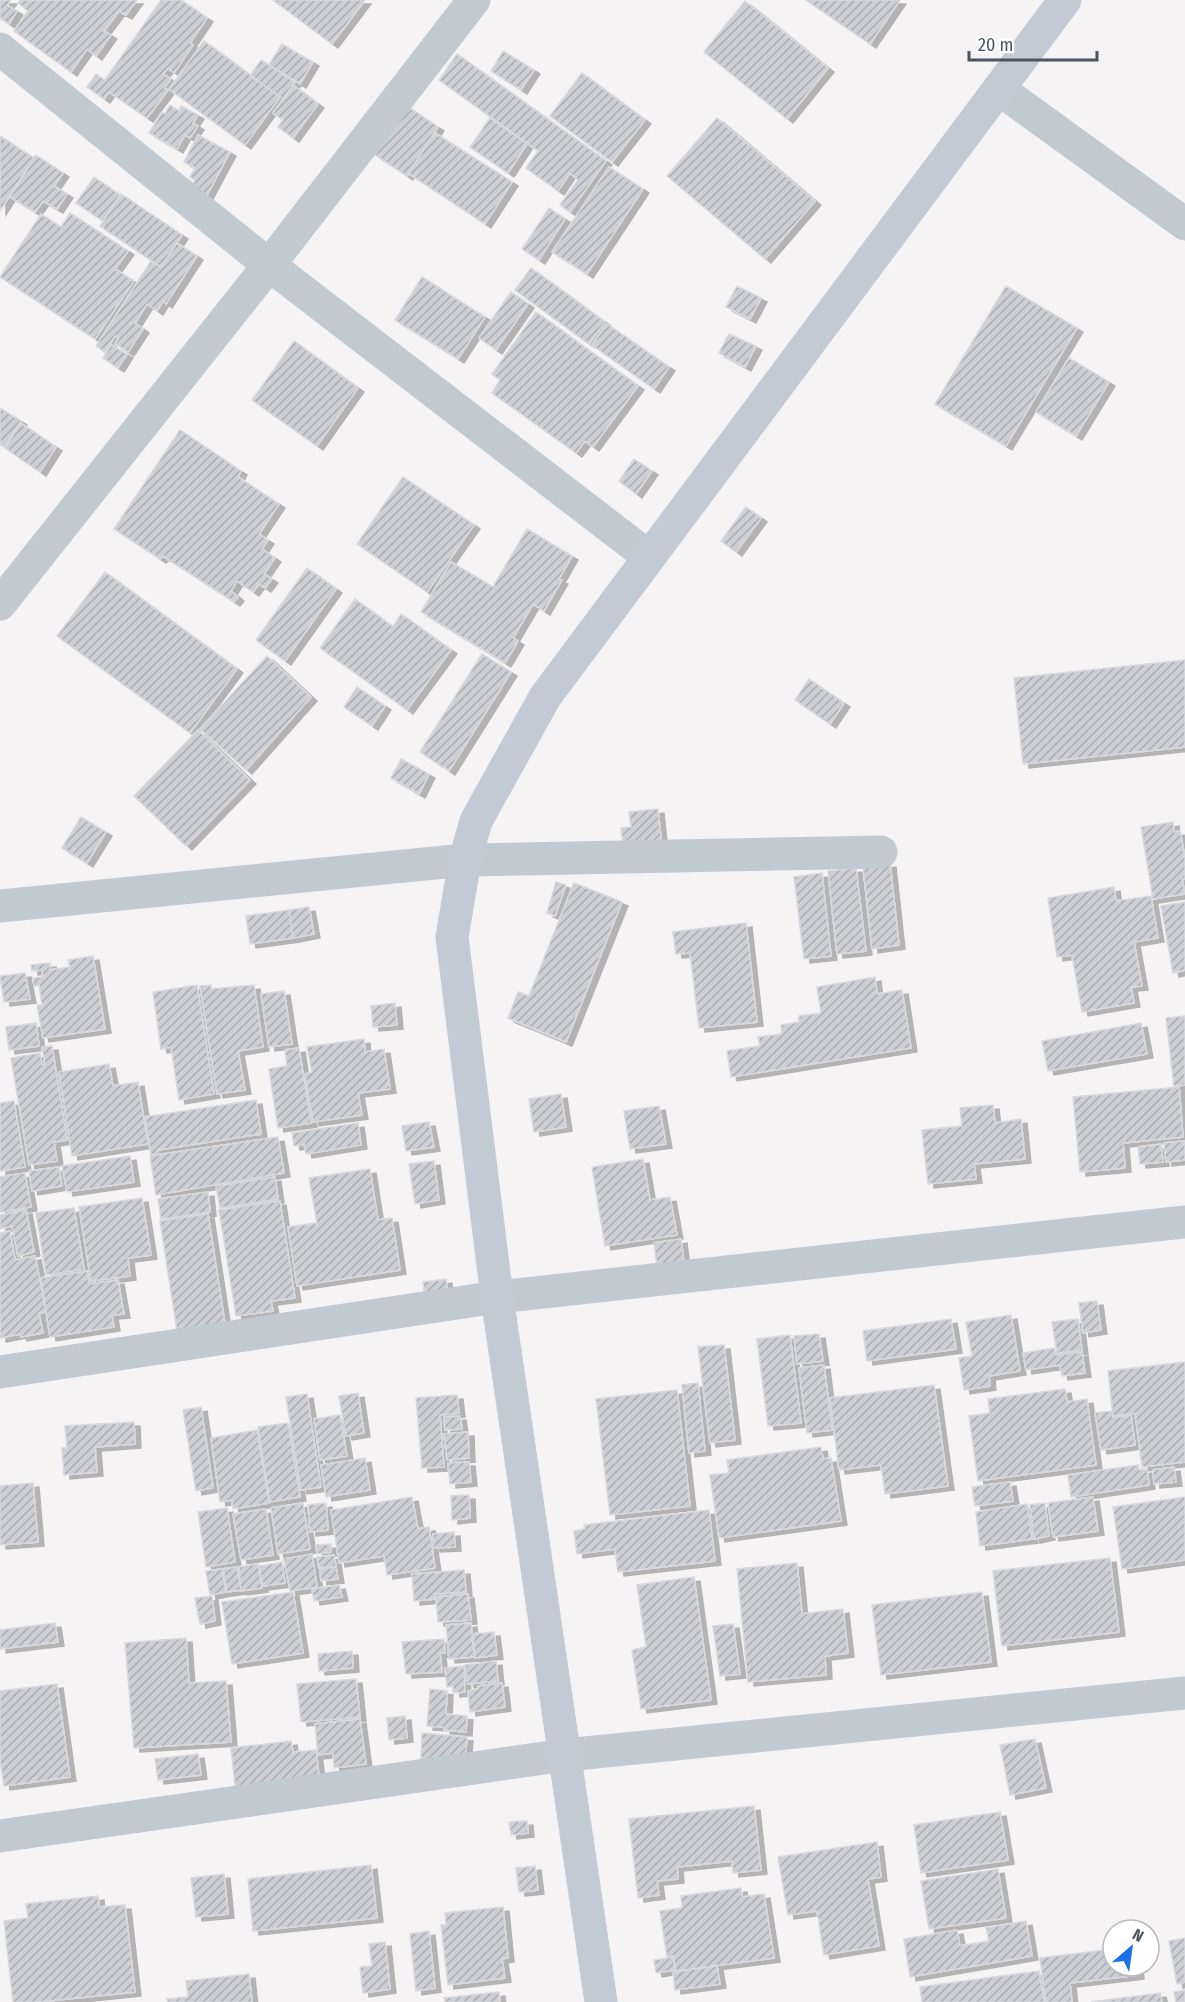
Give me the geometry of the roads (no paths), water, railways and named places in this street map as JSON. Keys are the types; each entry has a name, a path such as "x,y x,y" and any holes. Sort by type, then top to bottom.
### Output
{"street":[{"path":"0,604 269,265 474,0"},
{"path":"601,2002 498,1297 452,937 465,860 476,821 545,697 1065,0"},
{"path":"0,49 269,265 649,558"},
{"path":"999,89 1185,224"},
{"path":"0,906 465,860 881,852"},
{"path":"0,1372 498,1297 1185,1222"},
{"path":"0,1836 565,1755 1185,1693"}]}
